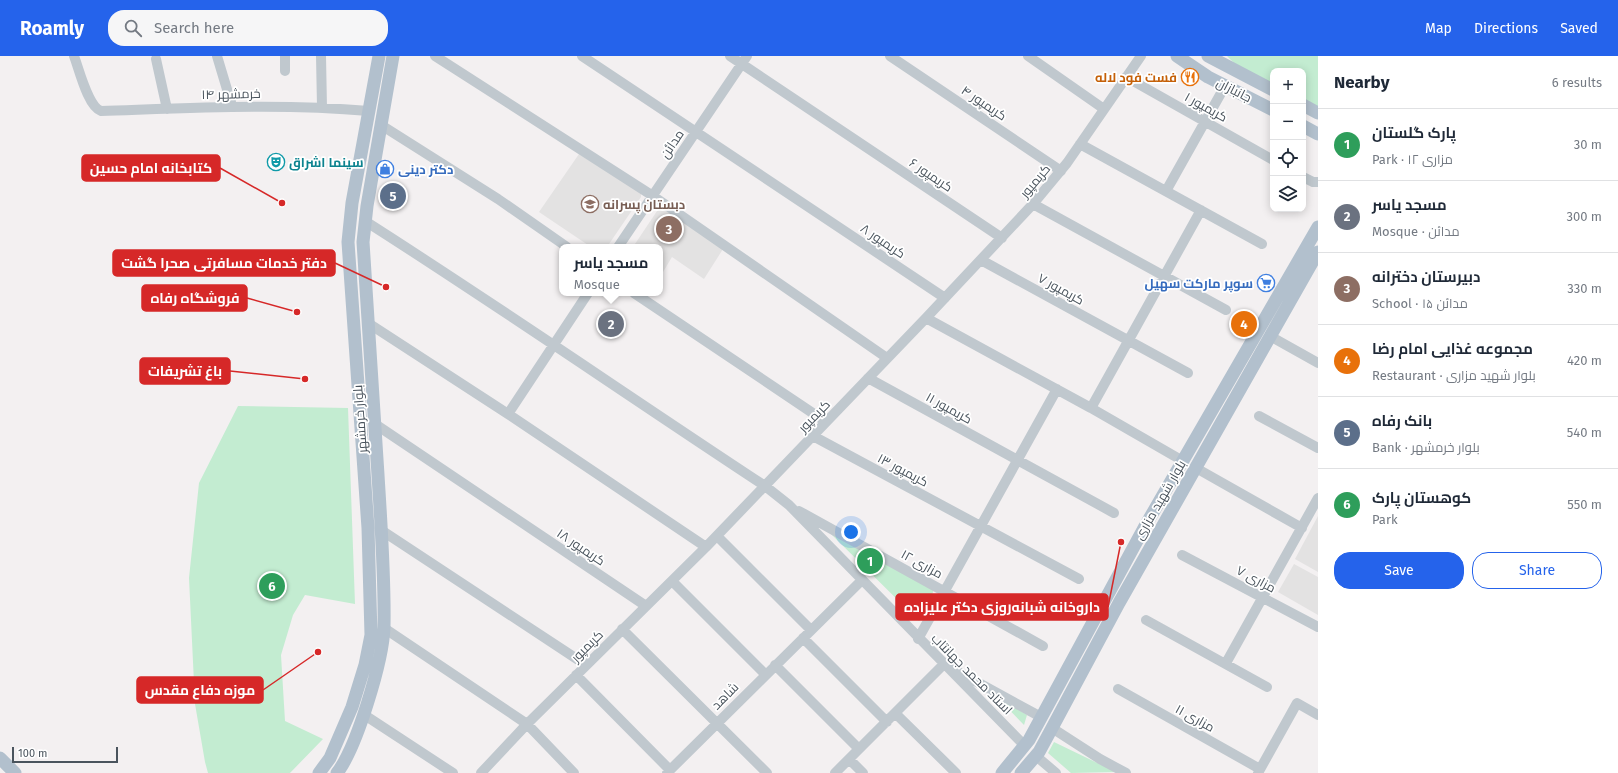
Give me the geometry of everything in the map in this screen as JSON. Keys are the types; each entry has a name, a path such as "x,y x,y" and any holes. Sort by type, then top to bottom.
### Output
{"main road":[{"name":"بلوار خرمشهر","path":"319,773 330,758 352,707 365,665 371,635 364,482 348,242 352,203 379,56"},
{"name":"بلوار خرمشهر","path":"337,773 343,765 363,714 379,660 384,628 381,530 363,242 365,221 393,56"},
{"name":"جانبازان","path":"1177,56 1183,62 1225,86 1270,108"},
{"name":"جانبازان","path":"1208,56 1270,88"},
{"path":"1306,107 1318,113"},
{"path":"1306,128 1318,134"},
{"name":"بلوار شهید مزاری","path":"1002,773 1025,746 1183,460 1318,227"},
{"name":"بلوار شهید مزاری","path":"1021,773 1036,756 1052,728 1119,603 1318,252"},
{"path":"1183,460 1196,468"},
{"path":"364,482 378,482"},
{"path":"0,758 16,773"}],"street":[{"name":"خرمشهر ۱۴","path":"74,56 95,108 101,111 232,106 322,107 369,111"},
{"path":"217,56 232,106"},
{"path":"284,56 285,71"},
{"path":"322,56 322,107"},
{"path":"436,56 653,196 887,358"},
{"name":"کریمپور ۸","path":"582,56 945,298"},
{"name":"کریمپور ۶","path":"730,56 745,60 845,133 1002,238"},
{"path":"1028,56 1104,109"},
{"name":"کریمپور","path":"481,773 527,724 717,536 1002,238 1061,171 1141,56"},
{"name":"کریمپور ۴","path":"891,57 1061,171"},
{"path":"156,59 167,109"},
{"name":"مدائن","path":"620,244 745,60"},
{"name":"کریمپور ۱","path":"1126,77 1270,158"},
{"path":"1166,191 1225,86"},
{"path":"381,125 498,200 563,244"},
{"path":"1080,144 1262,244"},
{"path":"1306,178 1313,182 1318,182"},
{"path":"1033,204 1226,310"},
{"path":"1091,408 1201,210"},
{"name":"استاد محمد جهانتاب","path":"365,221 460,282 553,346 765,486 788,505 918,639 1025,746"},
{"name":"کریمپور ۷","path":"981,260 1188,373"},
{"path":"508,414 586,296"},
{"path":"638,296 826,422"},
{"path":"926,318 1057,389 1183,460"},
{"path":"368,324 508,414 706,547"},
{"path":"1270,336 1318,363"},
{"name":"کریمپور ۱۱","path":"868,378 1114,513"},
{"path":"918,639 1057,389"},
{"path":"1259,416 1318,448"},
{"name":"کریمپور ۱۸","path":"375,424 646,606"},
{"name":"کریمپور ۱۳","path":"813,436 1079,579"},
{"path":"1196,468 1302,528"},
{"path":"1226,663 1318,498"},
{"name":"مزاری ۱۲","path":"788,505 1043,646"},
{"path":"381,530 586,665"},
{"path":"717,536 811,630"},
{"name":"مزاری ۷","path":"1182,555 1263,597 1318,628"},
{"name":"شاهد","path":"668,772 862,580"},
{"path":"672,581 766,675"},
{"path":"1146,620 1267,687"},
{"path":"384,628 527,724 574,773"},
{"path":"622,629 767,773"},
{"path":"802,638 887,722"},
{"path":"835,773 944,664 1041,716"},
{"path":"775,665 859,749"},
{"path":"576,675 668,772"},
{"name":"مزاری ۱۱","path":"1118,689 1259,771"},
{"path":"1259,771 1297,703 1318,715"},
{"path":"895,713 956,773"},
{"path":"363,714 453,773"},
{"path":"1052,728 1100,759 1126,773"},
{"path":"1036,756 1056,773"},
{"path":"849,759 863,773"}],"shaded area":[{"name":"دبستان پسرانه","path":"579,154 641,193 641,197 609,244 587,244 539,212"},
{"path":"659,208 662,208 723,249 704,279 672,257 663,272 663,244 635,244"},
{"path":"1318,516 1318,572 1295,559"},
{"path":"1294,564 1318,577 1318,615 1278,592"}],"green space":[{"path":"1227,56 1318,56 1318,107 1306,101 1306,68 1270,68 1270,82 1236,65"},
{"path":"238,406 348,408 355,604 305,595 293,615 281,655 285,721 323,739 290,773 208,773 195,704 189,578 199,483"},
{"path":"831,534 935,588 919,621"},
{"path":"993,693 1027,715 1024,725"},
{"path":"1054,742 1116,772 1071,773 1048,753"}],"place":[{"name":"فست فود لاله","path":"1190,77"},
{"name":"سینما اشراق","path":"276,162"},
{"name":"دکتر دینی","path":"385,169"},
{"name":"بانک رفاه","path":"393,196"},
{"name":"کتابخانه امام حسین","path":"282,203"},
{"name":"دبستان پسرانه","path":"590,204"},
{"name":"دبیرستان دخترانه","path":"669,229"},
{"name":"سوپر مارکت سهیل","path":"1266,283"},
{"name":"دفتر خدمات مسافرتی صحرا گشت","path":"386,287"},
{"name":"فروشگاه رفاه","path":"297,312"},
{"name":"مسجد یاسر","path":"611,324"},
{"name":"مجموعه غذایی امام رضا","path":"1244,324"},
{"name":"باغ تشریفات","path":"305,379"},
{"name":"داروخانه شبانه‌روزی دکتر علیزاده","path":"1121,542"},
{"name":"پارک گلستان","path":"870,561"},
{"name":"کوهستان پارک","path":"272,586"},
{"name":"موزه دفاع مقدس","path":"318,652"}]}
